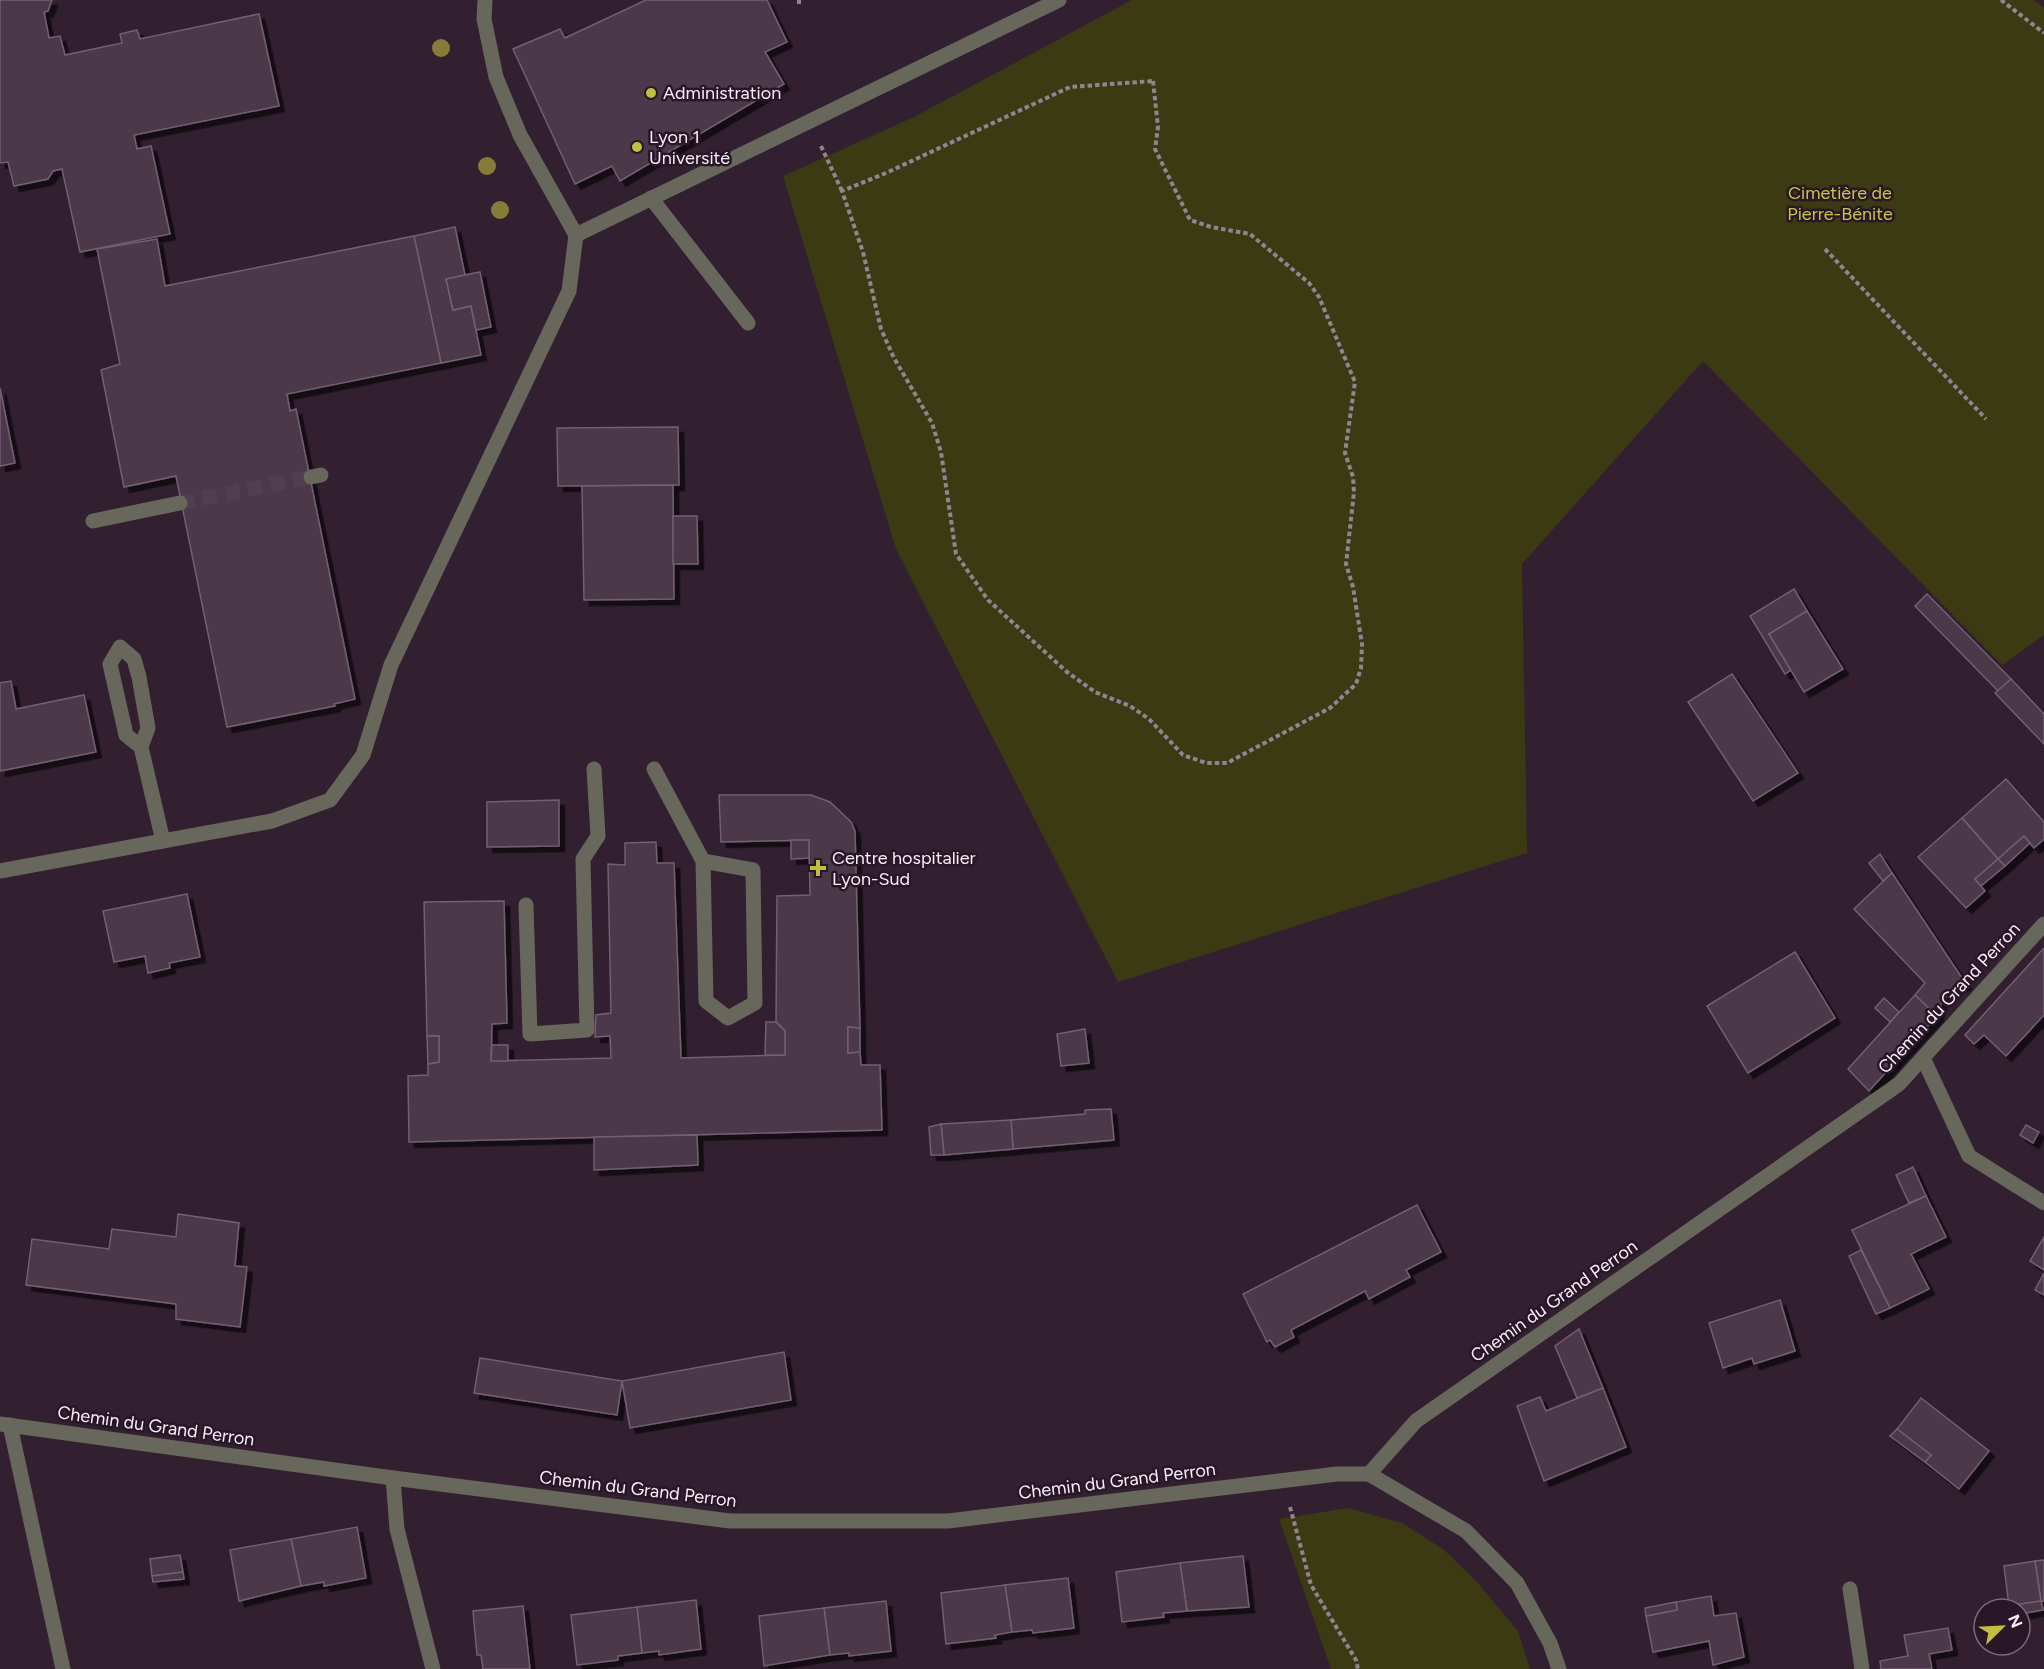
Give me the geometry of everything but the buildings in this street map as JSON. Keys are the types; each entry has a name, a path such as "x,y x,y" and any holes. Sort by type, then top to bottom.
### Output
{"street":[{"path":"0,872 272,821 330,800 363,755 392,664 569,291 576,235 520,135 496,77 484,19 485,0"},
{"path":"576,235 1059,0"},
{"path":"651,198 748,323"},
{"path":"93,521 180,503"},
{"path":"141,747 126,735 110,664 120,647 134,659 139,677 148,728 141,747 163,841"},
{"path":"526,905 530,1034 587,1030 583,859 598,836 594,769"},
{"path":"654,770 703,861 706,1001 728,1018 755,1003 753,870 703,861"},
{"name":"Chemin du Grand Perron","path":"5,1424 393,1478 730,1521 854,1523 948,1521 1337,1474 1369,1474 1416,1421 1899,1084 2044,924"},
{"path":"1923,1058 1969,1156 2044,1203"},
{"path":"5,1424 63,1669"},
{"path":"1369,1474 1466,1531 1517,1583 1550,1643 1559,1669"},
{"path":"393,1478 397,1530 434,1669"},
{"path":"1850,1589 1862,1669"}],"path":[{"path":"2001,0 2044,33"},
{"path":"809,121 842,191 863,252 881,329 898,367 932,423 941,452 956,554 988,600 1067,672 1095,692 1130,706 1149,719 1183,755 1206,763 1227,763 1330,708 1356,684 1361,668 1362,644 1353,587 1346,564 1354,492 1353,477 1345,453 1355,382 1319,297 1309,283 1250,234 1190,220 1155,149 1158,127 1153,81 1070,87 842,191"},
{"path":"1825,249 1986,419"},
{"path":"1290,1506 1311,1585 1356,1660 1358,1669"}],"green space":[{"name":"Cimetière de Pierre-Bénite","path":"1132,0 2034,0 2044,8 2044,635 2002,665 1703,361 1522,564 1527,853 1118,982 896,549 783,176 914,117"},
{"path":"1348,1508 1402,1523 1443,1549 1478,1583 1518,1631 1530,1669 1331,1669 1279,1519"}],"tunnel":[{"path":"180,503 311,477"}],"place":[{"name":"Administration","path":"651,93"},
{"name":"Lyon 1 Université","path":"637,147"},
{"name":"Centre hospitalier Lyon-Sud","path":"818,868"}]}
